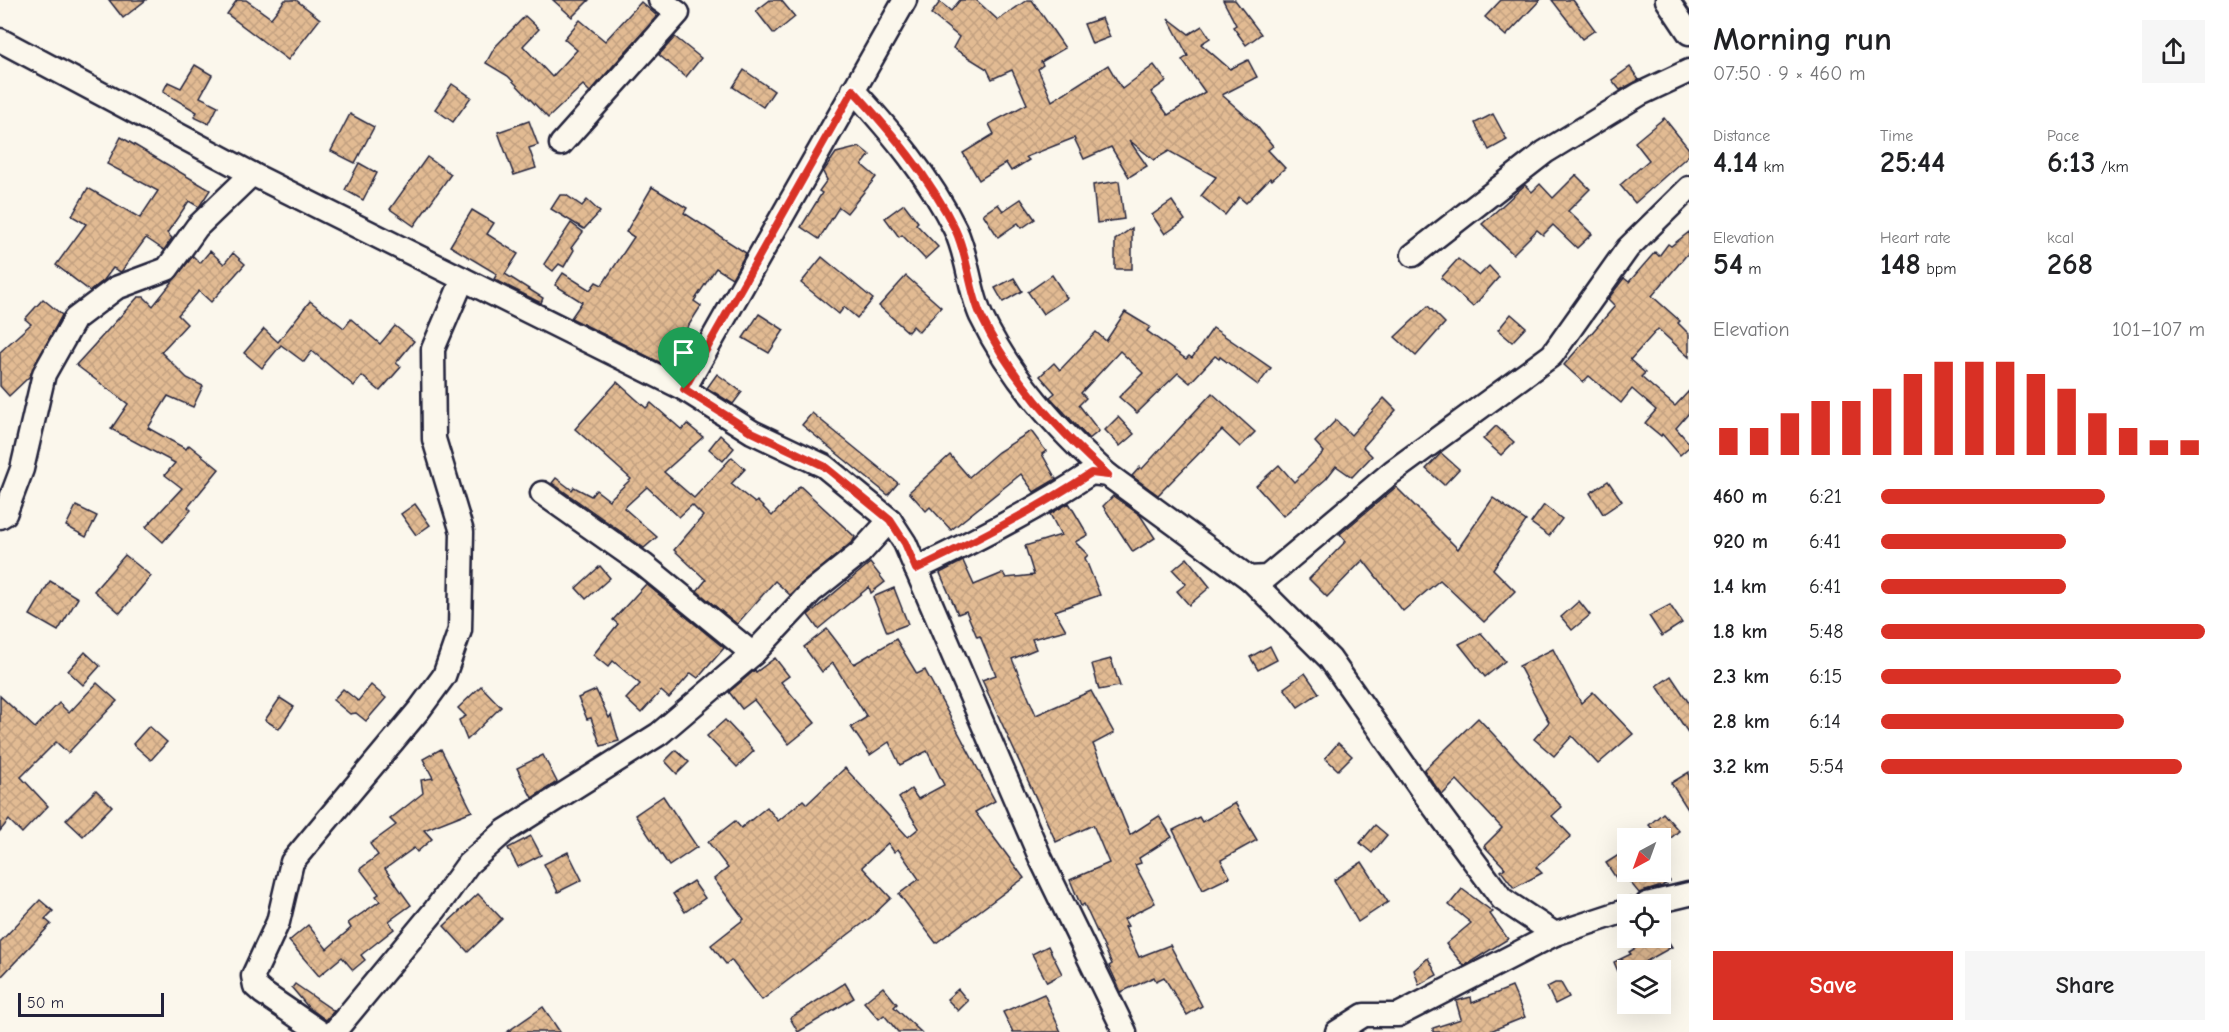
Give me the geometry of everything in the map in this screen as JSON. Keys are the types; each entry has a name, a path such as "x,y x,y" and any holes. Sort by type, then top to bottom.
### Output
{"street":[{"path":"561,144 678,13 660,0"},
{"path":"684,389 905,0"},
{"path":"1667,0 1689,33"},
{"path":"0,40 252,174 684,389 752,432 824,466 890,520 905,543 1040,857 1125,1032"},
{"path":"1413,255 1545,152 1640,94 1689,71"},
{"path":"853,90 906,150 956,230 981,315 1018,378 1062,434 1108,475 1249,578 1330,659 1423,792 1502,899 1555,934"},
{"path":"0,517 5,514 22,469 44,374 75,319 116,288 167,269 197,227 252,174"},
{"path":"1249,578 1267,577 1392,472 1552,355 1628,248 1689,188"},
{"path":"320,1032 263,993 255,986 253,976 278,922 292,862 444,676 460,630 462,532 434,439 433,349 463,279"},
{"path":"916,569 1002,527 1050,500 1091,473 1108,475"},
{"path":"542,493 644,565 753,654"},
{"path":"334,1032 435,910 468,864 514,825 659,734 753,654 811,592 860,553 890,520"},
{"path":"1671,898 1689,894"},
{"path":"1337,1032 1364,1015 1398,1015 1555,934 1617,914"}],"building":[{"path":"109,0 146,0 123,18"},
{"path":"237,0 246,0 271,18 285,0 296,0 320,19 288,60 227,14"},
{"path":"553,0 589,0 572,17"},
{"path":"770,0 781,0 795,17 774,34 756,11"},
{"path":"960,0 976,0 998,20 1027,0 1032,0 1065,48 1041,62 1043,65 1038,69 1052,101 1108,65 1122,89 1154,65 1166,81 1151,92 1168,115 1205,92 1182,60 1188,56 1168,18 1189,34 1202,26 1210,38 1201,44 1230,69 1248,60 1257,77 1222,95 1255,124 1273,146 1268,150 1285,168 1272,180 1270,178 1246,203 1239,197 1225,215 1201,196 1216,177 1169,151 1154,160 1129,140 1147,166 1129,177 1111,147 1084,159 1074,138 1026,157 1029,160 1011,171 1006,163 979,180 963,153 994,134 989,124 1027,104 1012,70 992,79 987,69 953,48 959,37 931,14 940,2 951,11"},
{"path":"1223,0 1235,0 1261,34 1246,45 1233,27 1236,25"},
{"path":"1501,0 1540,0 1506,36 1485,17"},
{"path":"1552,0 1573,0 1595,30 1582,39"},
{"path":"641,2 657,16 590,92 583,85 548,118 508,76 486,63 495,47 525,16 539,29 523,46 552,77 577,50 564,39 580,20 605,41"},
{"path":"1102,18 1110,37 1092,44 1084,24"},
{"path":"675,37 701,58 686,77 659,55"},
{"path":"195,65 212,75 200,97 218,106 209,124 194,117 197,112 163,92 168,82 181,88"},
{"path":"1630,67 1639,80 1620,90 1612,80"},
{"path":"744,70 774,91 763,107 733,87"},
{"path":"452,84 471,97 453,122 435,109"},
{"path":"350,114 374,127 355,163 331,151"},
{"path":"1493,114 1507,140 1489,150 1475,123"},
{"path":"1664,118 1689,149 1689,155 1635,203 1620,185 1649,160 1635,142"},
{"path":"529,121 538,145 529,148 536,168 514,175 498,132"},
{"path":"121,137 210,190 199,207 189,201 167,233 172,238 164,250 146,238 121,272 113,268 104,280 90,291 56,265 86,224 72,216 88,188 140,218 158,191 107,164"},
{"path":"860,147 870,155 862,165 876,177 847,213 839,207 819,239 801,227 822,193 819,191 827,180 823,172 836,153"},
{"path":"427,157 451,174 414,226 390,209"},
{"path":"359,163 377,173 363,200 345,190"},
{"path":"1576,175 1590,189 1568,211 1592,234 1577,248 1553,225 1543,235 1537,230 1513,254 1482,224 1525,185 1532,192 1540,184 1553,198"},
{"path":"1119,181 1124,219 1097,223 1093,185"},
{"path":"652,187 687,208 684,213 746,253 732,278 716,268 694,301 701,306 680,339 687,343 673,369 571,318 582,302 555,285 563,273 590,290 596,282 602,285 634,237 626,232"},
{"path":"560,195 566,195 582,206 587,200 600,212 584,229 551,209"},
{"path":"1021,199 1035,219 1022,228 1018,223 998,237 983,214 998,204 1003,211"},
{"path":"1172,201 1185,220 1165,234 1152,215"},
{"path":"904,204 918,222 916,224 938,247 925,259 902,235 899,237 885,218"},
{"path":"472,210 494,223 487,234 518,254 505,274 543,298 541,303 494,279 497,274 450,246"},
{"path":"571,223 583,232 571,248 574,250 564,267 559,264 553,271 544,264"},
{"path":"1132,228 1132,269 1115,269 1115,240"},
{"path":"1689,232 1689,252 1652,296 1680,321 1678,323 1689,334 1689,357 1658,329 1630,360 1645,373 1641,377 1675,406 1689,391 1689,413 1676,428 1689,443 1689,447 1680,455 1662,434 1661,436 1645,423 1656,410 1632,389 1621,403 1589,376 1583,382 1564,365 1615,306 1608,299 1624,278 1629,282 1655,252 1659,256 1668,244 1671,246"},
{"path":"210,251 224,264 233,253 245,264 211,302 199,291 178,315 187,324 161,352 187,378 203,386 193,407 168,396 148,428 186,449 189,445 219,469 188,507 191,510 163,542 146,527 182,488 165,475 175,463 111,429 128,404 76,365 138,297 144,297 153,306 193,256 200,263"},
{"path":"822,257 873,299 857,318 844,307 839,314 801,283"},
{"path":"1458,259 1479,276 1489,266 1499,277 1473,307 1441,278"},
{"path":"1052,275 1067,298 1043,314 1028,292"},
{"path":"906,276 941,307 919,332 913,326 908,332 879,306"},
{"path":"1014,278 1022,291 1003,302 995,288"},
{"path":"43,299 62,315 29,377 9,396 0,386 0,352 31,324 25,319"},
{"path":"310,301 344,328 351,319 380,344 395,326 414,341 396,363 401,367 380,391 362,376 354,386 312,351 304,362 281,345 262,368 244,353 264,329 278,342"},
{"path":"1428,306 1445,323 1416,356 1395,337"},
{"path":"1125,312 1150,327 1147,331 1186,359 1189,356 1192,358 1213,328 1271,368 1258,385 1220,357 1219,359 1215,356 1190,383 1178,373 1137,413 1119,397 1143,373 1120,351 1081,393 1086,398 1079,405 1099,431 1089,439 1050,397 1055,393 1040,376 1054,363 1060,370 1096,332 1106,341"},
{"path":"759,314 784,330 769,353 743,338"},
{"path":"1511,314 1526,327 1512,342 1498,330"},
{"path":"717,374 742,392 733,404 707,388"},
{"path":"617,382 646,408 651,403 682,430 687,424 703,437 664,472 694,498 732,457 745,469 731,484 755,503 757,501 772,516 800,486 855,537 853,541 790,595 775,581 737,624 697,591 706,580 674,550 703,516 692,505 679,517 647,487 624,508 657,537 644,548 552,483 556,478 572,490 574,487 591,496 596,490 609,500 631,479 575,429"},
{"path":"1212,393 1255,432 1240,447 1222,430 1158,495 1132,476 1140,467 1142,469"},
{"path":"1384,398 1396,410 1363,447 1372,456 1352,477 1336,466 1326,479 1283,516 1256,486 1279,465 1294,482 1324,452 1315,442 1336,420 1351,435"},
{"path":"812,413 898,483 888,495 802,425"},
{"path":"1118,417 1134,434 1120,446 1105,430"},
{"path":"1496,426 1514,442 1501,455 1483,439"},
{"path":"1031,431 1046,451 1042,454 1056,479 1034,492 1021,474 951,530 930,507 926,511 909,492 950,455 969,477 998,452"},
{"path":"720,435 734,448 723,461 709,449"},
{"path":"1441,453 1459,469 1444,485 1426,469"},
{"path":"1608,481 1622,501 1603,514 1590,493"},
{"path":"1396,487 1458,549 1493,498 1526,521 1493,569 1515,591 1484,622 1440,580 1403,611 1363,560 1327,597 1309,579 1346,541 1340,534"},
{"path":"1113,496 1140,515 1155,538 1133,552 1103,506"},
{"path":"1069,503 1088,535 1075,542 1088,555 1085,558 1100,595 1055,611 1066,630 1032,639 1036,649 1012,659 1036,715 1091,691 1114,733 1093,744 1130,835 1159,816 1172,837 1139,858 1141,863 1135,865 1155,903 1124,919 1128,926 1125,927 1139,957 1170,945 1202,1006 1187,1015 1164,977 1156,981 1154,977 1121,992 1109,966 1112,964 1070,880 1109,863 1093,825 1056,842 982,680 996,675 980,636 977,637 966,611 958,614 940,573 963,561 974,585 1003,573 1006,578 1034,575 1025,546 1061,535 1050,514"},
{"path":"415,504 430,525 416,535 401,514"},
{"path":"1544,505 1562,519 1549,536 1531,523"},
{"path":"76,506 97,516 86,537 66,526"},
{"path":"125,555 151,576 120,613 94,591"},
{"path":"1187,558 1210,587 1189,605 1177,591 1186,584 1173,570"},
{"path":"870,563 885,582 871,593 869,587 818,629 808,615"},
{"path":"600,566 610,578 586,599 576,588"},
{"path":"50,581 78,598 58,631 30,615"},
{"path":"646,584 724,648 698,678 691,673 669,698 661,691 641,713 626,699 640,684 613,661 608,667 593,655 618,624 613,620"},
{"path":"894,588 908,624 887,632 873,597"},
{"path":"1579,601 1590,615 1572,630 1561,617"},
{"path":"1670,605 1682,623 1662,636 1649,616"},
{"path":"827,629 854,664 896,639 917,674 925,670 995,801 975,812 1024,878 936,943 899,894 919,879 898,849 894,852 888,843 862,867 891,898 870,918 762,1000 731,960 726,964 711,945 744,919 714,879 728,868 708,842 735,821 741,828 767,807 778,821 803,800 807,804 845,768 908,837 919,828 899,798 911,789 918,799 944,785 927,751 900,765 889,742 870,755 851,727 867,717 833,663 822,672 804,647"},
{"path":"1481,633 1505,661 1485,677 1459,644"},
{"path":"1270,646 1277,660 1258,670 1250,657"},
{"path":"1553,649 1581,703 1593,692 1633,734 1598,764 1572,736 1554,756 1534,739 1549,722 1519,666"},
{"path":"85,652 100,666 83,685 68,671"},
{"path":"775,658 789,676 781,682 815,723 789,744 754,700 742,709 729,692 755,670 756,672"},
{"path":"1111,659 1120,686 1099,690 1092,664"},
{"path":"1305,673 1319,693 1298,707 1284,688"},
{"path":"1671,676 1689,703 1689,734 1657,686"},
{"path":"97,683 117,701 68,753 56,742 21,777 48,806 22,833 9,820 0,831 0,696 35,728 59,703 69,713"},
{"path":"371,685 386,698 366,721 356,713 350,714 333,700 343,689 358,701"},
{"path":"481,686 501,707 467,740 459,720 466,716 458,708"},
{"path":"596,690 609,718 611,715 619,741 601,746 591,718 587,719 578,698"},
{"path":"280,698 294,707 279,729 265,720"},
{"path":"1478,718 1562,807 1552,816 1571,836 1536,867 1542,873 1514,888 1501,871 1505,868 1484,846 1502,828 1457,780 1442,795 1424,770"},
{"path":"725,720 754,751 737,767 707,736"},
{"path":"149,726 167,742 151,760 133,744"},
{"path":"1338,743 1352,756 1338,770 1325,758"},
{"path":"441,749 472,811 424,830 432,839 417,852 414,848 385,869 411,905 389,921 394,929 361,955 365,960 353,970 342,957 319,976 289,941 308,925 327,949 351,928 348,923 380,901 376,896 379,894 360,869 378,855 370,844 396,825 390,819 423,793 421,780 433,778 423,759"},
{"path":"676,750 689,762 677,774 665,761"},
{"path":"543,755 557,782 532,798 517,768"},
{"path":"1689,772 1689,811 1671,783"},
{"path":"96,790 112,806 83,836 66,820"},
{"path":"663,796 697,847 669,866 635,815"},
{"path":"1235,803 1257,840 1221,860 1230,877 1203,890 1173,830 1199,817 1202,822"},
{"path":"1663,813 1679,831 1671,838 1671,828 1652,828 1649,825"},
{"path":"1375,825 1387,835 1372,853 1360,843"},
{"path":"531,836 541,855 518,867 508,848"},
{"path":"568,852 582,880 558,892 544,864"},
{"path":"1617,856 1617,880 1606,863"},
{"path":"1362,862 1388,902 1358,922 1334,880"},
{"path":"693,881 705,898 685,912 673,894"},
{"path":"1630,882 1668,882 1662,886 1639,893"},
{"path":"1462,889 1493,912 1490,914 1508,939 1464,966 1446,944 1471,923 1449,905"},
{"path":"478,894 502,919 468,952 444,926"},
{"path":"40,900 53,911 45,919 51,924 0,978 0,942"},
{"path":"1048,946 1062,974 1047,982 1032,954"},
{"path":"1636,948 1670,948 1649,960 1618,960 1631,954 1629,952"},
{"path":"1428,958 1437,975 1419,985 1414,970"},
{"path":"845,983 854,998 798,1032 790,1018"},
{"path":"1561,983 1569,997 1555,1004 1547,987"},
{"path":"295,984 334,1011 326,1020 308,1007 292,988"},
{"path":"883,987 897,1004 894,1007 921,1032 898,1032 884,1015 879,1019 864,1002"},
{"path":"1512,987 1525,1017 1488,1032 1433,1032 1433,1028 1461,1019 1456,1001 1471,997 1472,1003"},
{"path":"958,989 968,1001 958,1011 947,999"},
{"path":"1044,994 1061,1032 1013,1032 1003,1012"},
{"path":"543,1007 560,1032 507,1032"}],"route":[{"path":"853,90 906,150 956,230 981,315 1018,378 1062,434 1108,475 1091,473 1050,500 983,537 916,569 905,543 890,520 824,466 752,432 684,389 853,90"}]}
